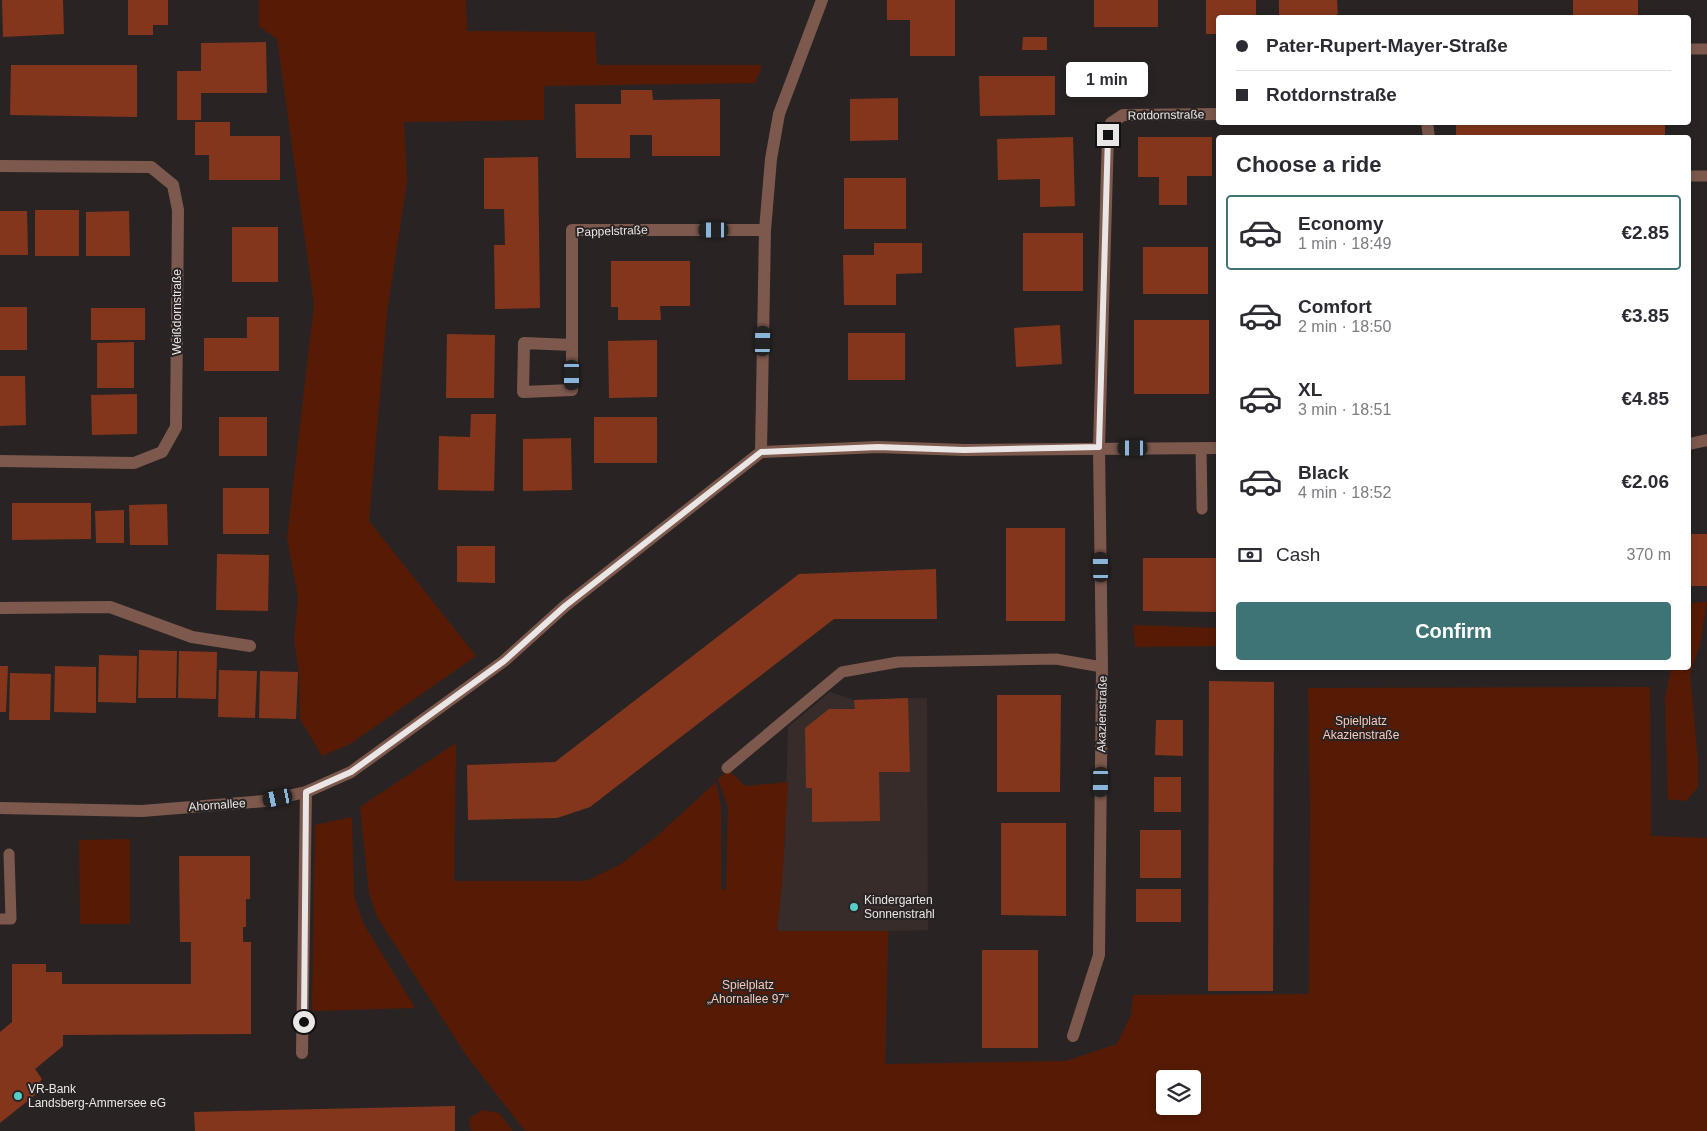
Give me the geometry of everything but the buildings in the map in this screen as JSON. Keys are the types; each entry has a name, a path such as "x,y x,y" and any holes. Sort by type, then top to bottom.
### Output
{"street":[{"path":"822,0 779,114 771,159 765,230 761,452 878,447 964,450 1099,447 1216,448"},
{"name":"Rotdornstraße","path":"1099,447 1108,135 1112,123 1123,115 1216,114"},
{"name":"Weißdornstraße","path":"0,166 151,167 173,185 178,210 176,427 162,452 134,463 0,461"},
{"name":"Pappelstraße","path":"572,345 524,343 523,392 572,390 572,345 572,230 765,230"},
{"path":"1691,444 1707,440"},
{"name":"Akazienstraße","path":"1073,1036 1098,955 1102,666 1099,447"},
{"name":"Ahornallee","path":"0,808 142,811 265,801 306,792 351,772 504,661 565,606 761,452"},
{"path":"0,608 110,607 192,637 250,646"},
{"path":"302,1053 306,792"}],"lane":[{"path":"1691,49 1707,49"},
{"path":"1691,176 1707,176"},
{"path":"1201,448 1202,509"},
{"path":"727,768 842,672 898,662 1056,659 1102,666"},
{"path":"0,920 11,919 9,854"}],"shaded area":[{"name":"Kindergarten Sonnenstrahl","path":"830,692 854,700 927,698 928,930 888,931 885,1064 777,931 785,838 788,727"}],"green space":[{"path":"259,0 466,0 467,31 595,32 597,65 762,65 755,83 544,86 544,120 404,122 407,181 387,312 369,521 476,656 350,744 322,756 300,719 299,672 294,641 298,597 287,538 314,304 277,39 259,26"},
{"path":"1707,602 1700,644 1690,674 1698,762 1698,787 1686,801 1668,799 1665,699 1671,670 1691,670 1691,603"},
{"path":"1133,625 1216,628 1216,646 1135,647"},
{"path":"1650,687 1651,836 1707,838 1707,1131 525,1131 466,1055 377,917 369,893 360,807 456,743 454,881 586,881 621,864 657,836 716,782 721,807 721,889 726,890 728,807 718,779 729,770 745,786 788,782 782,884 777,931 888,931 885,1064 1066,1061 1117,1044 1131,1015 1133,995 1309,994 1310,808 1308,688"},
{"path":"352,817 354,896 363,923 415,1008 312,1011 315,825"},
{"path":"130,839 130,924 80,924 79,840"},
{"path":"482,1110 499,1113 513,1131 471,1131 469,1119"}],"place":[{"name":"Kindergarten Sonnenstrahl","path":"854,907"},
{"name":"VR-Bank Landsberg-Ammersee eG","path":"18,1096"}],"route":[{"path":"304,1022 306,792 351,772 504,661 565,606 761,452 878,447 964,450 1099,447 1108,135"}],"park label":[{"name":"Spielplatz Akazienstraße","path":"1361,728"},
{"name":"Spielplatz „Ahornallee 97“","path":"748,992"}]}
